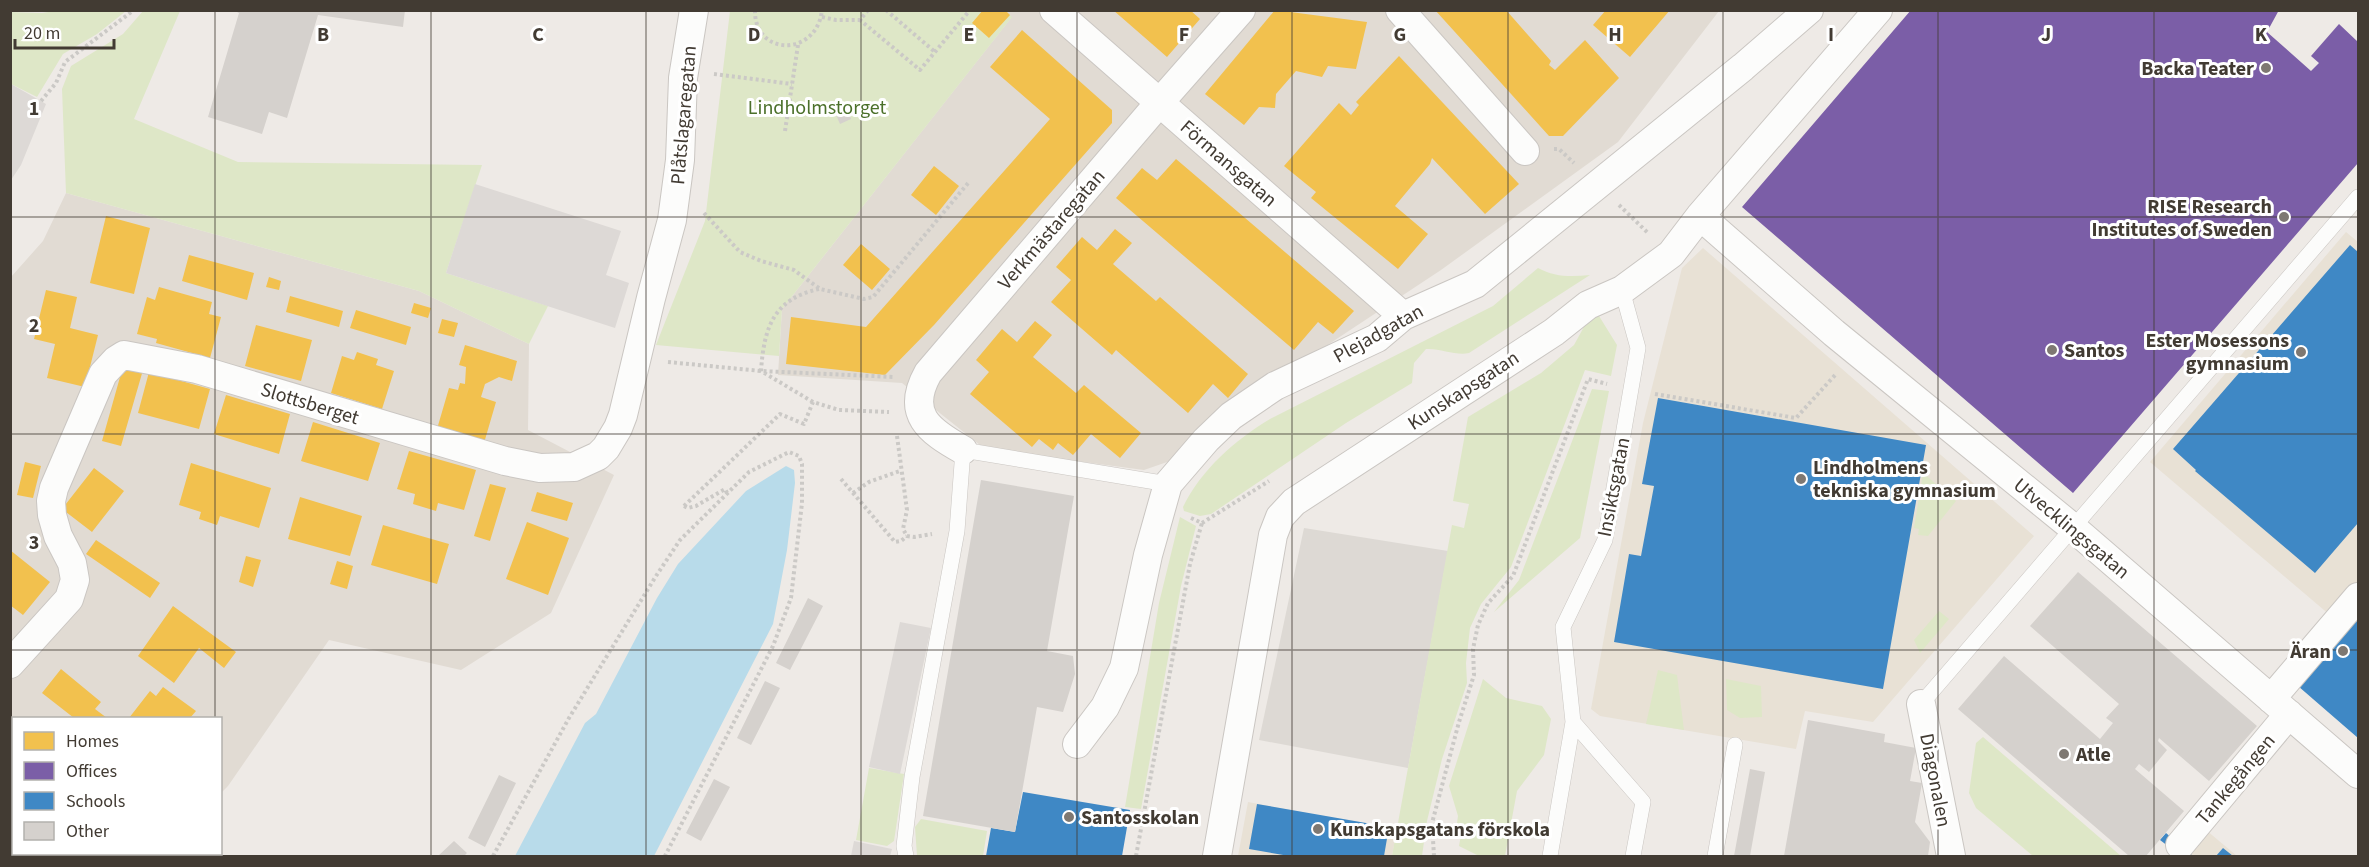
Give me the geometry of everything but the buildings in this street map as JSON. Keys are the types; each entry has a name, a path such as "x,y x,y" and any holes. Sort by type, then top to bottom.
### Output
{"street":[{"name":"Plåtslagaregatan","path":"672,220 678,183 684,70 694,10"},
{"name":"Förmansgatan","path":"1054,10 1403,316"},
{"name":"Verkmästaregatan","path":"963,450 931,429 918,411 918,396 928,373 1241,10"},
{"path":"1400,10 1525,151"},
{"name":"Plejadgatan","path":"1077,744 1105,707 1124,668 1148,555 1168,484 1206,440 1231,416 1275,386 1377,338 1403,316 1475,284 1743,67 1809,10"},
{"name":"Kunskapsgatan","path":"1217,856 1273,535 1281,518 1294,502 1554,332 1588,305 1622,290 1671,254 1700,216 1878,10"},
{"name":"Utvecklingsgatan","path":"1700,216 1834,333 2072,527 2358,774"},
{"name":"Slottsberget","path":"10,664 69,599 75,580 72,563 58,536 51,501 54,488 104,374 116,360 124,355 197,369 505,461 556,469 574,467 588,462 606,448 624,415 672,220"},
{"name":"Tankegången","path":"2175,851 2358,597"},
{"name":"Diagonalen","path":"1921,704 1951,856"}],"lane":[{"path":"1921,704 2358,198"},
{"name":"Insiktsgatan","path":"1550,856 1573,722 1563,627 1605,540 1638,348 1622,290"},
{"path":"904,853 912,777 957,531 963,450 1168,484"},
{"path":"1573,722 1643,802 1633,856"},
{"path":"1715,856 1736,745"}],"path":[{"path":"41,101 56,83 65,62 134,10"},
{"path":"755,10 760,30 769,41 785,46 798,45 816,30 822,17 822,10"},
{"path":"860,20 868,10"},
{"path":"886,10 935,52"},
{"path":"822,17 836,20 860,20 920,70 970,10"},
{"path":"785,131 798,45"},
{"path":"684,70 792,84"},
{"path":"1525,151 1559,149 1671,254"},
{"path":"678,183 740,252 761,261 794,270 820,289 864,299 873,297 969,182"},
{"path":"761,371 763,345 772,321 782,305 795,296 820,289"},
{"path":"637,359 761,371 894,376 928,373"},
{"path":"761,371 813,402 839,410 895,412"},
{"path":"894,376 894,388"},
{"path":"727,493 725,489 696,506 688,508 684,506 780,414 804,424 813,402"},
{"path":"897,429 900,471 907,510 903,529 907,536"},
{"path":"493,856 569,718 680,540 749,472 789,452 799,456 802,503 791,598 773,646 664,856"},
{"path":"853,493 869,482 900,471"},
{"path":"841,479 896,542 907,536 957,531"},
{"path":"1136,856 1188,576 1202,523"}],"shaded area":[{"path":"1004,11 1719,11 1618,142 1441,270 1199,430 1170,461 1144,470 985,449 902,383 778,375 782,309 1011,18"},
{"path":"11,84 46,104 21,165 11,180"},
{"path":"475,184 621,231 606,275 629,283 615,328 446,273"},
{"path":"66,193 419,291 529,344 528,430 614,475 551,613 461,670 329,640 222,792 222,717 12,717 12,855 150,855 11,856 11,277 43,241"},
{"name":"Ester Mosessons gymnasium","path":"2346,232 2358,242 2358,584 2331,616 2150,462"},
{"name":"Lindholmens tekniska gymnasium","path":"1703,248 2034,536 1873,722 1805,711 1796,749 1600,716 1591,709 1643,423 1682,268"},
{"path":"1304,528 1448,551 1408,768 1259,740"},
{"path":"900,622 931,628 900,774 869,767"},
{"name":"Kunskapsgatans förskola","path":"1248,802 1397,830 1392,856 1238,856"},
{"path":"2206,830 2237,856 2183,856"},
{"path":"854,841 892,849 890,856 851,856"}],"green space":[{"path":"61,10 126,11 97,34 63,54 37,97 11,84 10,12 42,13"},
{"name":"Lindholmstorget","path":"1004,10 1012,17 782,309 779,356 656,345 705,221 730,11"},
{"path":"143,11 180,11 134,119 238,162 482,165 446,273 548,306 529,344 419,291 66,193 62,89 71,66 123,34"},
{"path":"1538,268 1563,276 1590,275 1469,353 1459,354 1426,349 1414,363 1412,383 1346,423 1211,514 1200,516 1184,511 1183,507 1190,493 1209,468 1257,427 1493,306"},
{"path":"1591,314 1599,316 1617,345 1611,376 1585,370 1511,567 1481,604 1470,628 1466,663 1467,683 1442,759 1427,821 1422,856 1392,856 1452,525 1464,528 1469,504 1453,501 1468,417 1541,373 1574,345"},
{"path":"1592,389 1609,391 1580,538 1494,612 1519,580"},
{"path":"1923,473 1956,501 1928,536 1918,535 1919,529 1914,528"},
{"path":"1180,517 1196,526 1181,586 1141,809 1125,807 1159,603"},
{"path":"1939,611 1949,619 1920,653 1914,640"},
{"path":"1658,670 1677,675 1684,730 1646,724"},
{"path":"1483,679 1506,698 1542,706 1551,719 1544,755 1517,791 1505,856 1479,856 1459,846 1461,835 1457,823 1458,816 1449,786"},
{"path":"1726,679 1761,686 1762,717 1740,718 1727,710"},
{"path":"1983,737 2121,856 2033,856 1976,808 1969,793 1976,743"},
{"path":"869,768 904,774 894,841 887,846 856,840"},
{"path":"921,819 987,831 983,856 917,856 915,827"}],"water":[{"path":"786,466 794,470 795,483 787,550 773,624 654,856 515,856 585,723 596,714 657,598 678,564 746,491"}],"place":[{"name":"Backa Teater","path":"2266,68"},
{"name":"RISE Research Institutes of Sweden","path":"2284,217"},
{"name":"Santos","path":"2052,350"},
{"name":"Ester Mosessons gymnasium","path":"2301,352"},
{"name":"Lindholmens tekniska gymnasium","path":"1801,479"},
{"name":"Äran","path":"2343,651"},
{"name":"Atle","path":"2064,754"},
{"name":"Santosskolan","path":"1069,817"},
{"name":"Kunskapsgatans förskola","path":"1318,829"}]}
